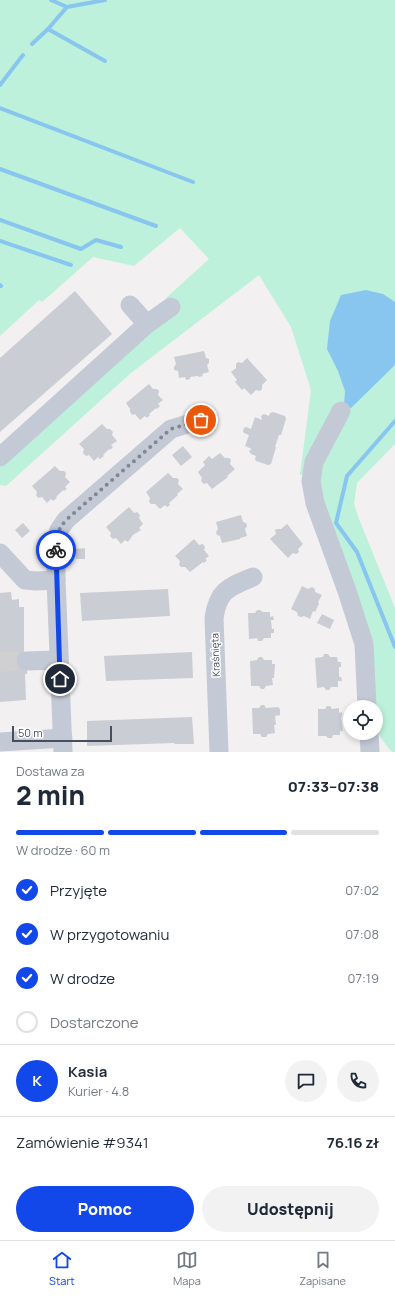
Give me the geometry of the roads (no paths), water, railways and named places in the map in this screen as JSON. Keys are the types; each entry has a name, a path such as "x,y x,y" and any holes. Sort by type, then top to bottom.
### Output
{"street":[{"path":"130,305 148,324"},
{"path":"0,457 148,324 171,307"},
{"path":"341,411 314,462 311,480 315,503 364,644 367,700"},
{"path":"0,742 63,745 56,580 56,539 58,530 66,520 171,429 201,420"},
{"path":"0,553 25,580 56,580"},
{"name":"Kraśnięta","path":"218,752 214,618 216,603 223,593 234,585 253,577"},
{"path":"26,661 59,660"},
{"path":"369,740 370,752"}],"water":[{"path":"366,290 383,294 395,302 395,365 351,408 344,406 345,391 338,371 327,349 330,321 341,295"}],"waterway":[{"path":"51,0 67,7"},
{"path":"32,44 48,29 67,7 105,0"},
{"path":"48,29 105,61"},
{"path":"0,85 23,55"},
{"path":"0,108 193,182"},
{"path":"0,169 156,226"},
{"path":"0,220 81,249 96,240 121,247"},
{"path":"0,241 71,265"},
{"path":"395,421 347,476 336,523 357,552 395,647"}],"tunnel":[{"path":"0,662 26,661"}]}
